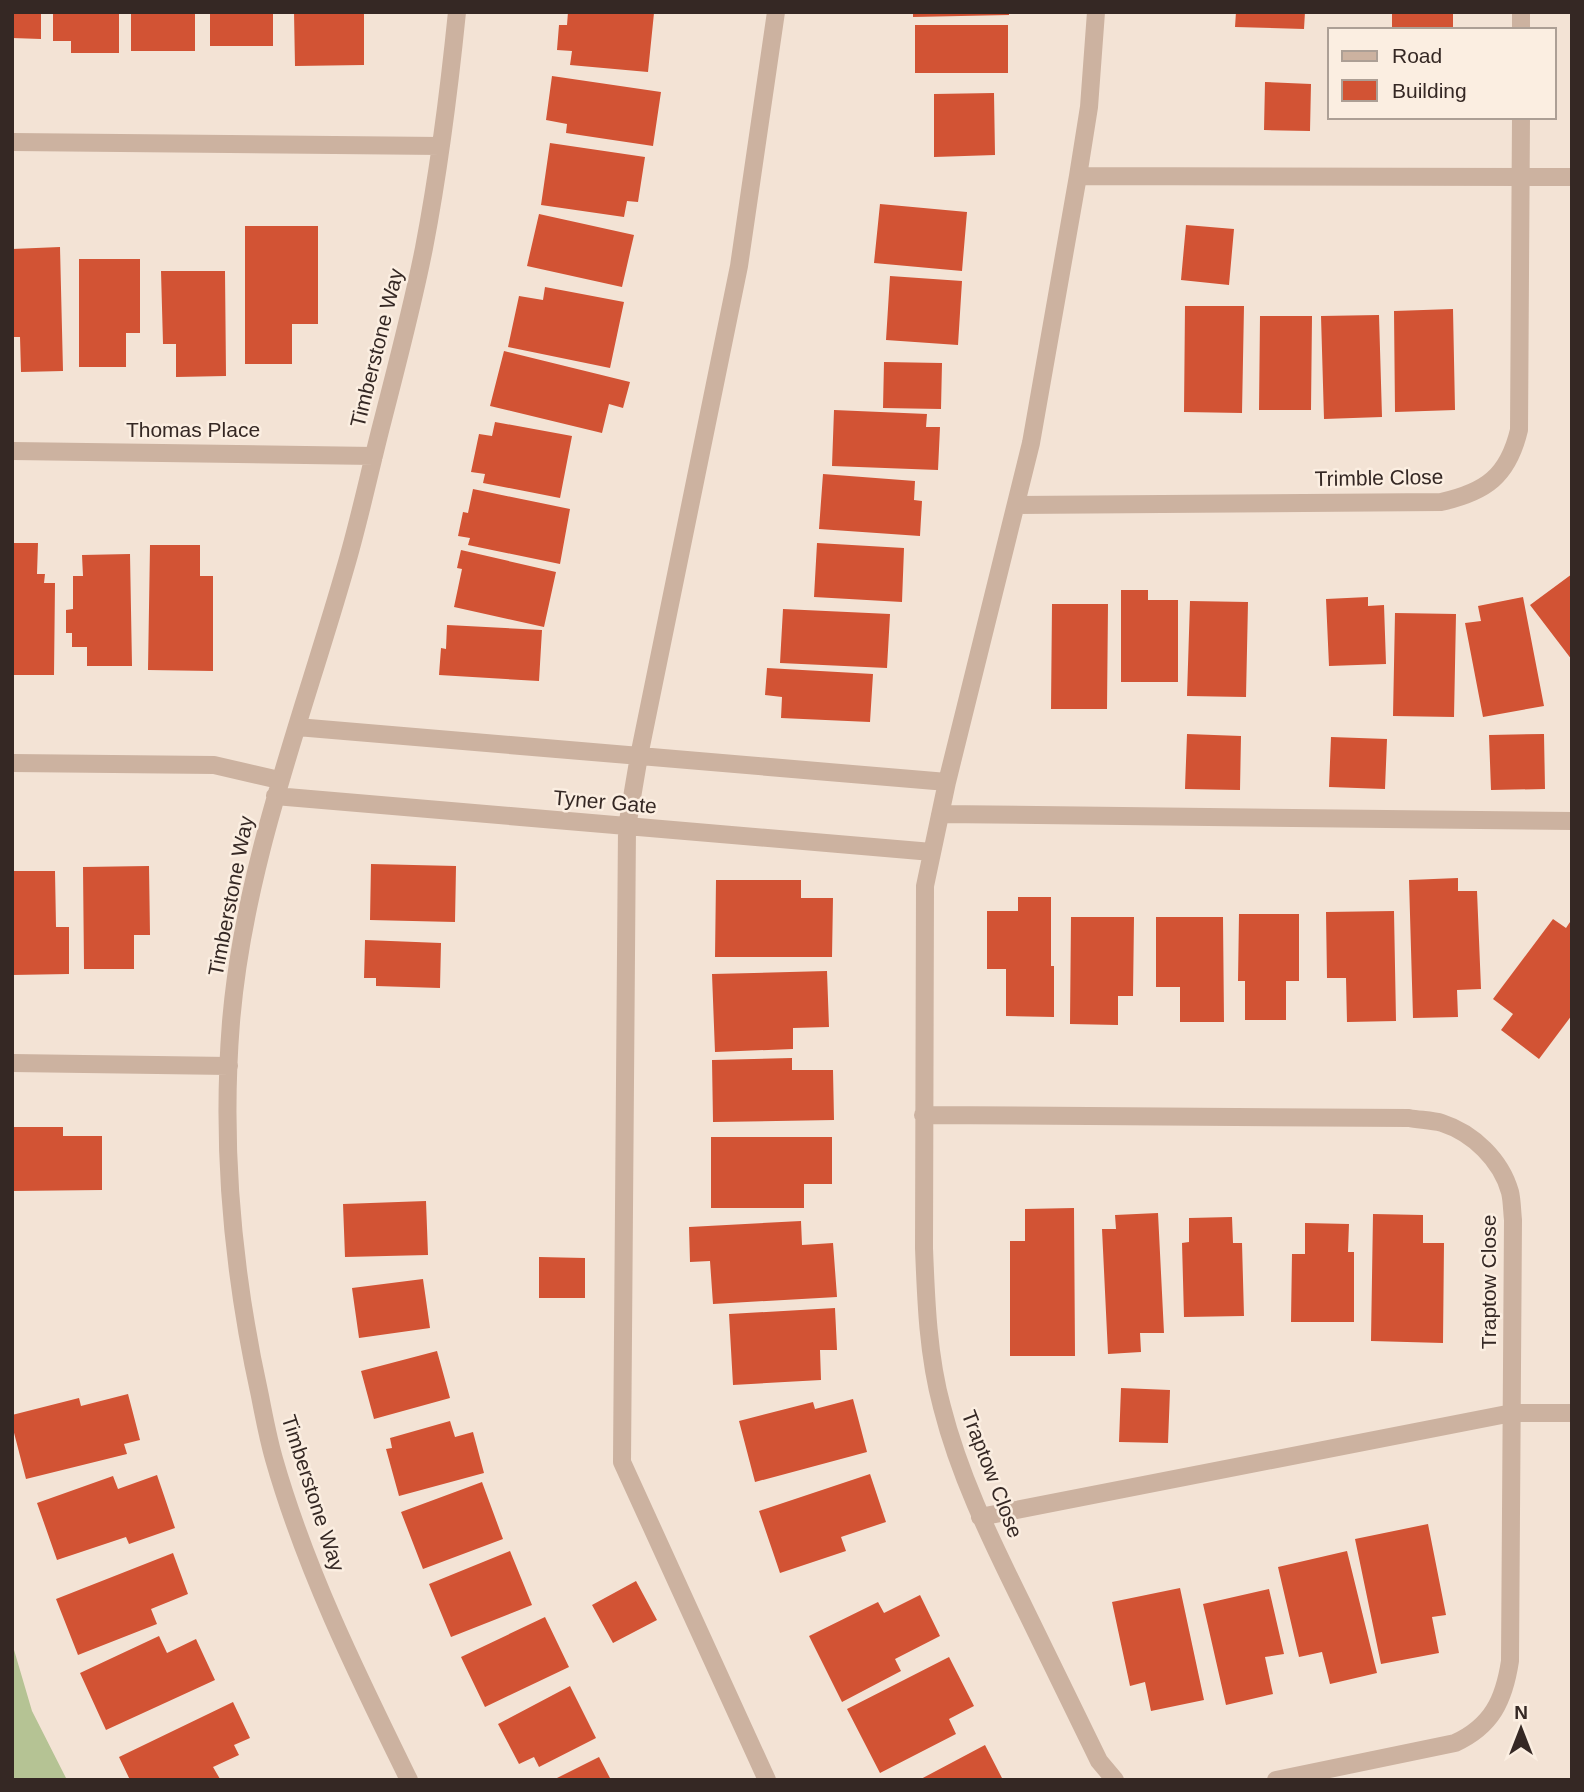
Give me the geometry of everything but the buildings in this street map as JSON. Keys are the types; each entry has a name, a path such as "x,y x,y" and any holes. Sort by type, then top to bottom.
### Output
{"street":[{"name":"Timberstone Way","path":"409,1780 342,1640 310,1563 273,1458 238,1277 227,1136 235,985 252,887 277,788 346,566 409,318 441,146 457,12"},
{"path":"767,1780 622,1462 627,827 639,756 739,266 776,12"},
{"path":"932,852 1031,443 1089,107 1097,12"},
{"name":"Trimble Close","path":"1016,505 1441,502 1467,496 1490,481 1510,460 1519,430 1521,119"},
{"path":"12,142 441,146"},
{"path":"1078,176 1572,177"},
{"name":"Thomas Place","path":"12,452 374,456"},
{"path":"297,727 947,782"},
{"name":"Tyner Gate","path":"12,763 214,765 277,788 627,827 932,852"},
{"path":"940,814 1572,821"},
{"name":"Traptow Close","path":"932,852 925,886 924,913 923,1115 924,1248 933,1364 953,1447 980,1517 1099,1762 1115,1780"},
{"path":"12,1063 229,1066"},
{"name":"Traptow Close","path":"923,1115 1409,1118 1441,1122 1465,1133 1484,1148 1501,1170 1510,1193 1513,1220 1510,1661 1507,1679 1494,1712 1472,1735 1455,1743 1276,1780"},
{"path":"980,1517 1512,1413 1572,1413"}],"green space":[{"path":"12,1643 32,1711 67,1780 12,1780"}]}
